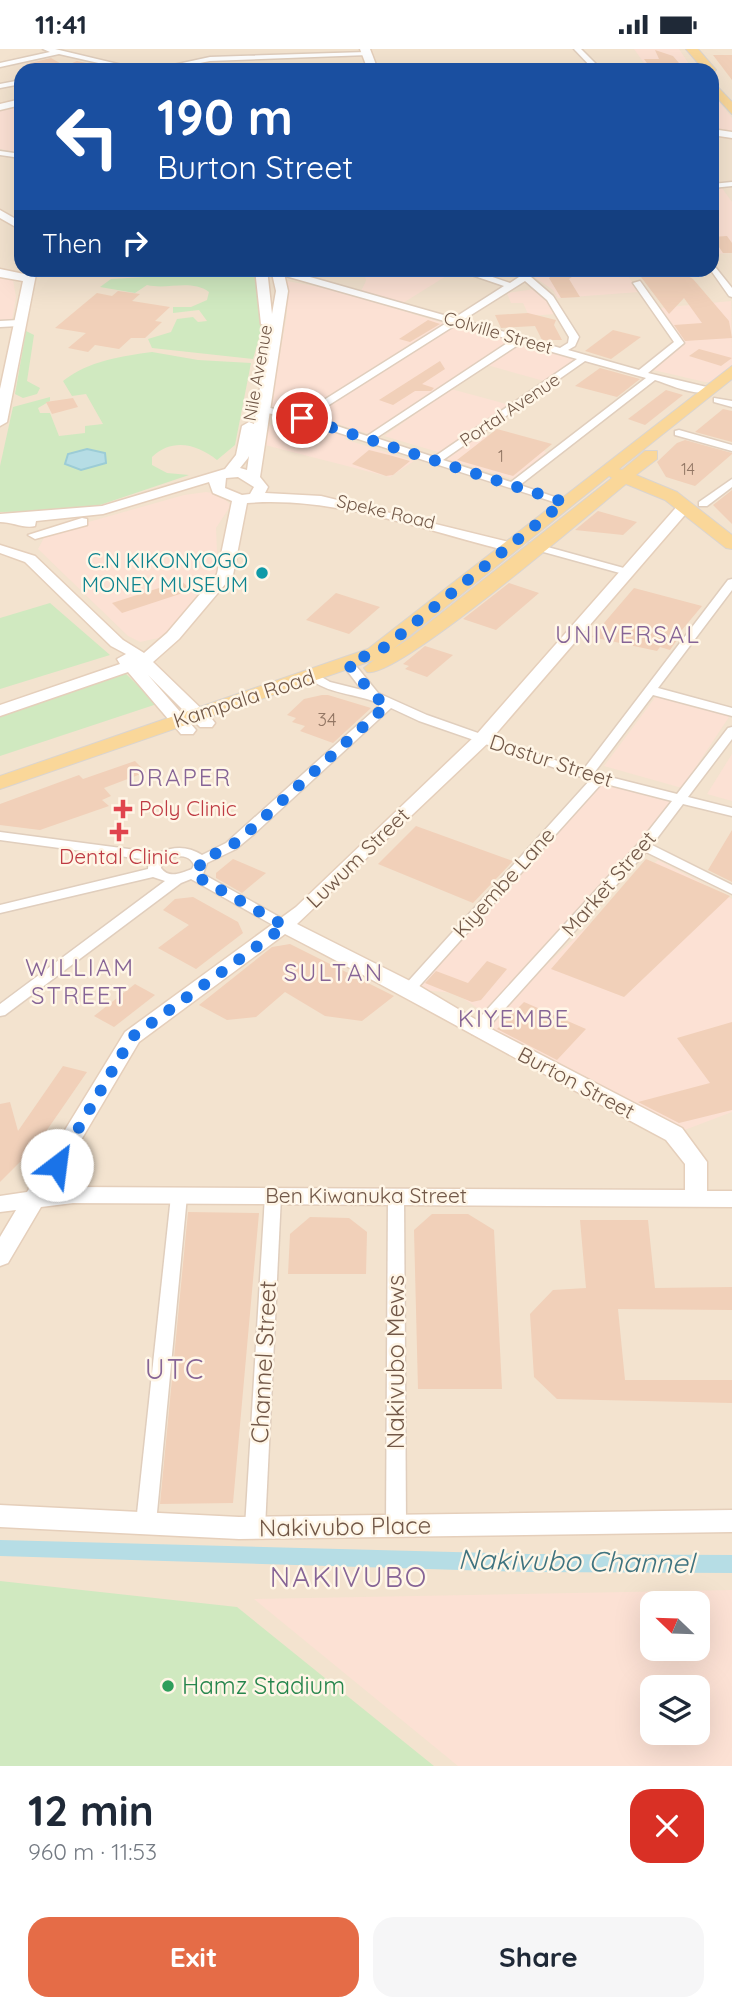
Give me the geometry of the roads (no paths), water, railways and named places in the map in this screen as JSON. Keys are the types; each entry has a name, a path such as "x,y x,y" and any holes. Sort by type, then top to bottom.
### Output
{"main road":[{"path":"682,49 693,63"},
{"path":"692,49 704,63"},
{"path":"719,82 732,97"},
{"path":"719,93 732,110"},
{"path":"0,422 3,391 27,277"},
{"name":"Nile Avenue","path":"222,479 245,450 268,319 262,277"},
{"name":"Nile Avenue","path":"137,663 159,648 225,575 252,489 282,291 279,277"},
{"name":"Kampala Road","path":"353,669 385,647 564,502 679,433 719,394 732,371"},
{"name":"Kampala Road","path":"0,783 404,653 533,547 619,471 719,394"},
{"path":"619,471 675,488 703,504 732,532"},
{"path":"619,471 685,506 732,544"},
{"path":"0,518 19,519 103,509 222,479 252,489"},
{"path":"2,549 222,479 252,489"},
{"name":"Speke Road","path":"252,489 321,500 510,544"},
{"name":"Luwum Street","path":"0,1257 132,1037 285,926 482,739 685,506"},
{"path":"19,519 31,523 33,537 30,559"},
{"path":"2,549 30,559 137,663 192,722"},
{"path":"0,711 137,663"},
{"name":"Kampala Road","path":"0,795 192,722"},
{"name":"Burton Street","path":"285,926 409,989 477,1030 674,1135 696,1163 698,1184 693,1199"},
{"name":"Ben Kiwanuka Street","path":"0,1204 73,1195 732,1199"},
{"name":"Nakivubo Place","path":"0,1515 255,1528 732,1521"}],"street":[{"path":"46,49 64,50 110,63"},
{"path":"577,49 591,63"},
{"path":"0,65 64,50"},
{"path":"186,63 205,59 366,52"},
{"path":"719,276 732,294"},
{"name":"Colville Street","path":"293,277 719,394"},
{"path":"481,277 510,287 542,291"},
{"path":"263,424 298,418 526,277"},
{"name":"Portal Avenue","path":"526,277 542,291 575,337 572,344 561,351"},
{"path":"637,283 679,343 640,374"},
{"path":"0,324 19,323"},
{"path":"367,440 519,339"},
{"name":"Portal Avenue","path":"435,461 585,358"},
{"path":"512,486 653,377"},
{"path":"266,410 564,502"},
{"path":"679,433 732,448"},
{"path":"703,504 732,482"},
{"path":"533,547 627,572"},
{"name":"Kiyembe Lane","path":"409,989 592,776 650,690 732,582"},
{"name":"Dastur Street","path":"353,669 374,696 387,705 592,776 732,811"},
{"name":"Dastur Street","path":"319,680 374,696"},
{"path":"650,690 732,712"},
{"path":"200,861 240,839 387,705"},
{"name":"Market Street","path":"477,1030 644,846 732,731"},
{"path":"0,836 159,857 172,852 186,852 200,861"},
{"path":"644,846 732,890"},
{"path":"159,857 154,864 155,872 163,878 176,880"},
{"path":"0,1011 176,880 194,875 200,868 200,861"},
{"path":"0,909 155,872"},
{"name":"Burton Street","path":"194,875 285,926"},
{"path":"146,1523 179,1196"},
{"name":"Channel Street","path":"255,1528 273,1196"},
{"name":"Nakivubo Mews","path":"396,1196 396,1527"}],"water":[{"path":"87,449 105,453 106,463 81,470 65,464 68,454"}],"waterway":[{"name":"Nakivubo Channel","path":"0,1548 529,1563 732,1564"}],"place":[{"name":"C.N KIKONYOGO MONEY MUSEUM","path":"262,573"},
{"name":"Poly Clinic","path":"123,809"},
{"name":"Dental Clinic","path":"119,832"},
{"name":"Hamz Stadium","path":"168,1686"}],"district":[{"name":"UNIVERSAL","path":"628,635"},
{"name":"DRAPER","path":"180,778"},
{"name":"SULTAN","path":"334,973"},
{"name":"WILLIAM STREET","path":"80,982"},
{"name":"KIYEMBE","path":"514,1019"},
{"name":"UTC","path":"175,1369"},
{"name":"NAKIVUBO","path":"349,1577"}]}
